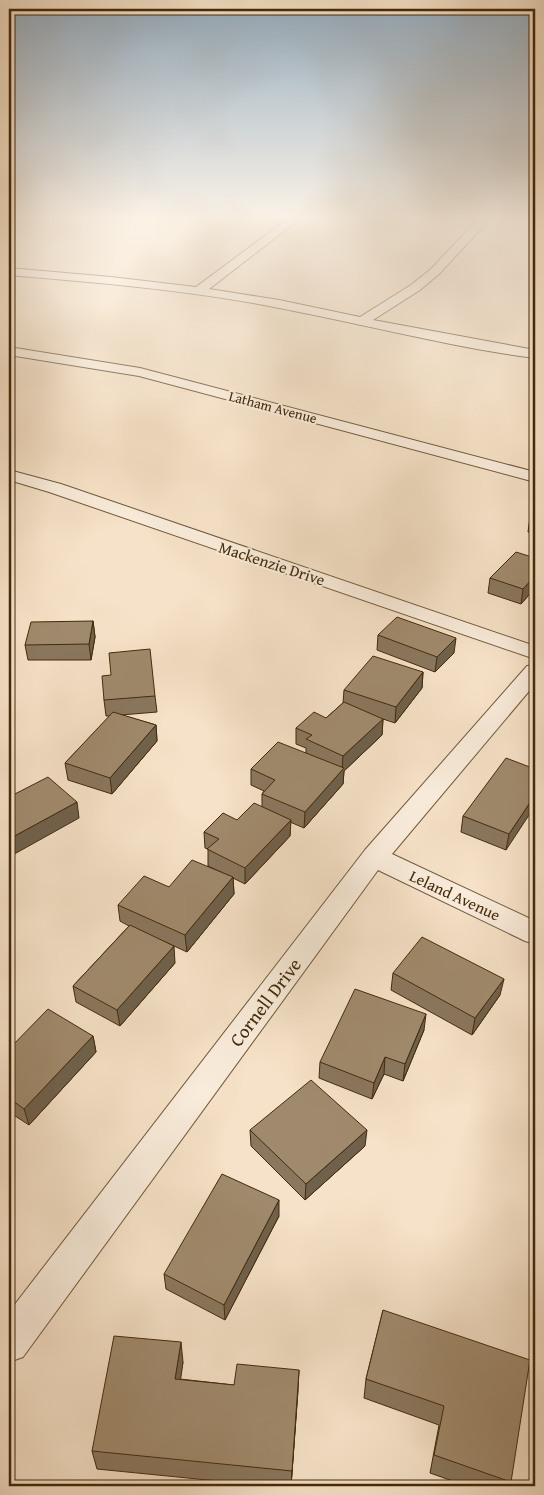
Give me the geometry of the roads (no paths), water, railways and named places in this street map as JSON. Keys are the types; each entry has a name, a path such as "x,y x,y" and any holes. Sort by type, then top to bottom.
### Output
{"street":[{"path":"170,288 277,304 478,345 535,354"},
{"path":"198,291 202,288"},
{"path":"363,321 413,288"},
{"name":"Latham Avenue","path":"9,351 140,372 535,477"},
{"name":"Mackenzie Drive","path":"9,475 55,488 535,653"},
{"name":"Cornell Drive","path":"9,1343 374,857 535,671"},
{"name":"Leland Avenue","path":"374,857 535,933"}]}
